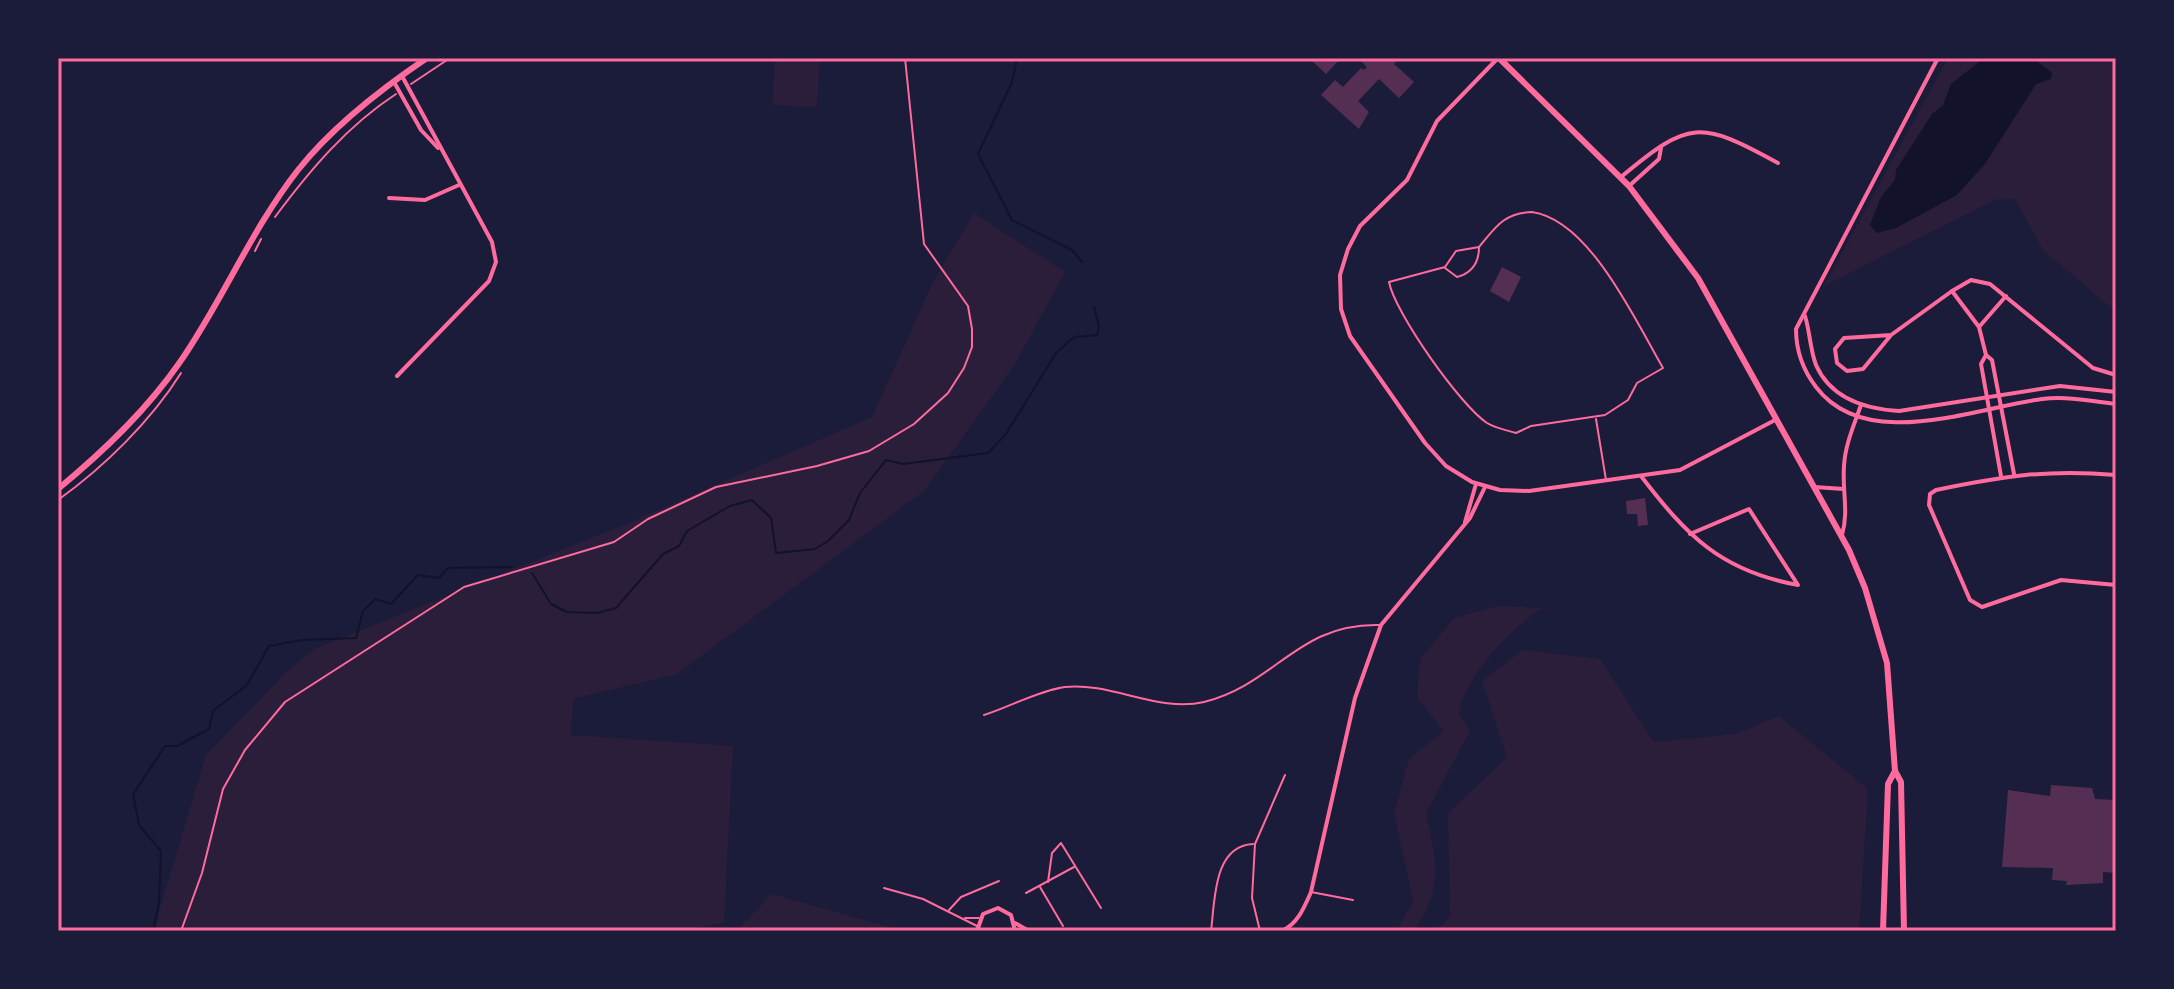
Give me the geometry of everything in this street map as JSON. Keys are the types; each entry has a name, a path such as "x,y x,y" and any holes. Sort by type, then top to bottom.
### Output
{"main road":[{"path":"58,489 116,439 181,361 260,224 301,167 394,82 427,58"},
{"path":"1498,58 1621,177 1698,278 1841,537 1869,597 1884,646 1890,683 1895,771 1901,782 1904,931"},
{"path":"1883,931 1888,784 1895,771"}],"street":[{"path":"1498,58 1437,121 1407,180 1360,226 1343,262 1339,286 1344,323 1434,455 1458,475 1476,484 1529,491 1691,466 1777,419"},
{"path":"1938,58 1796,329 1805,370 1825,398 1857,417 1892,423 2057,398 2116,404"},
{"path":"397,376 489,281 495,268 494,248 402,76"},
{"path":"394,82 430,143 438,148"},
{"path":"410,111 419,106"},
{"path":"1621,177 1656,148 1693,132 1728,135 1778,163"},
{"path":"1629,186 1659,159 1661,148"},
{"path":"389,198 425,200 459,184"},
{"path":"1891,335 1844,338 1835,349 1837,363 1847,371 1863,369 1891,335 1962,283 1980,281 2006,296 2093,368 2116,375"},
{"path":"1952,291 1979,327 1986,355 1992,360 2014,474"},
{"path":"1979,327 2006,296"},
{"path":"1805,316 1821,375 1843,397 1861,405 1899,411 2060,386 2116,392"},
{"path":"1986,355 1981,364 2001,476"},
{"path":"1841,537 1848,513 1844,489 1846,448 1861,405"},
{"path":"2116,475 2057,470 2001,476 1930,494 1929,505 1970,600 1982,607 2061,580 2116,585"},
{"path":"1641,476 1690,534 1738,569 1798,585 1749,509 1690,534"},
{"path":"1465,522 1476,484"},
{"path":"1282,931 1291,927 1311,892 1355,698 1381,625 1470,518 1485,487"},
{"path":"1814,487 1844,489"},
{"path":"977,928 979,918 987,910 998,908 1011,915 1015,931"},
{"path":"1015,923 1029,931"}],"lane":[{"path":"1445,267 1447,273 1457,277 1470,272 1477,260 1479,247 1491,228 1502,220 1522,213 1543,214 1571,231 1611,280 1663,368 1637,383 1628,400 1596,418 1531,426 1516,433 1489,424 1474,412 1394,303 1389,282 1445,267 1456,251 1479,247"},
{"path":"1596,418 1606,481"},
{"path":"984,715 1065,687 1123,693 1181,704 1203,702 1245,688 1320,635 1350,625 1381,625"},
{"path":"1260,931 1252,898 1255,844 1285,775"},
{"path":"1048,882 1052,853 1061,843 1101,908"},
{"path":"1211,931 1225,859 1237,847 1255,844"},
{"path":"1026,893 1075,866"},
{"path":"948,911 961,897 999,881"},
{"path":"1040,887 1063,926"},
{"path":"884,888 907,893 964,918 977,928"},
{"path":"1311,892 1353,900"},
{"path":"964,918 979,918"},
{"path":"1291,927 1296,931"}],"path":[{"path":"407,86 450,58"},
{"path":"181,931 202,873 223,789 245,750 285,702 464,587 614,542 648,519 716,487 817,466 869,451 914,424 948,393 964,368 972,347 972,329 968,306 924,244 905,58"},
{"path":"273,220 328,151 358,121 400,91"},
{"path":"249,261 265,234"},
{"path":"58,500 120,447 168,395 184,370"}],"shaded area":[{"path":"775,58 820,58 817,107 772,105"},
{"path":"1948,58 2116,58 2116,312 2043,250 2015,199 1995,200 1824,286"},
{"path":"1984,58 2033,58 2052,73 2051,79 2036,84 1985,164 1957,195 1896,228 1877,233 1870,225 1881,197 1895,180 1896,170 1932,114 1943,105 1951,84"},
{"path":"974,213 1065,272 1014,366 924,491 677,674 573,699 571,735 733,746 724,922 683,931 156,931 206,755 286,672 314,649 626,524 872,417 933,282"},
{"path":"1497,606 1542,608 1491,654 1463,699 1459,713 1470,731 1426,813 1436,874 1430,900 1415,931 1396,931 1413,902 1394,812 1409,759 1444,731 1417,698 1420,659 1454,618"},
{"path":"1523,650 1600,659 1654,742 1735,734 1779,716 1868,789 1859,931 1436,931 1450,916 1448,813 1507,757 1482,681"},
{"path":"772,894 904,931 736,931"}],"building":[{"path":"1309,58 1341,58 1326,74"},
{"path":"1358,58 1399,58 1394,64 1414,82 1399,98 1379,79 1358,101 1369,112 1359,129 1321,95 1335,80 1343,87 1361,68 1364,70 1367,67"},
{"path":"1502,267 1521,277 1509,302 1490,291"},
{"path":"1645,498 1648,525 1638,526 1637,514 1627,514 1626,501"},
{"path":"2051,785 2092,788 2095,799 2116,800 2116,873 2103,872 2103,883 2066,885 2067,881 2052,880 2053,868 2002,867 2008,790 2050,796"}],"waterway":[{"path":"1017,58 1012,82 978,154 1012,220 1072,250 1082,262"},
{"path":"532,573 551,604 567,612 597,613 616,608 663,554 679,546 687,531 730,506 752,500 771,518 776,553 815,549 849,520 860,493 886,460 903,464 988,453 1006,434 1056,353 1074,337 1097,335 1099,327 1094,307"},
{"path":"153,931 159,903 161,851 139,825 133,794 165,746 177,746 209,729 213,711 247,685 269,646 302,640 356,638 363,611 375,599 391,604 418,575 439,578 448,568 512,567"}]}
